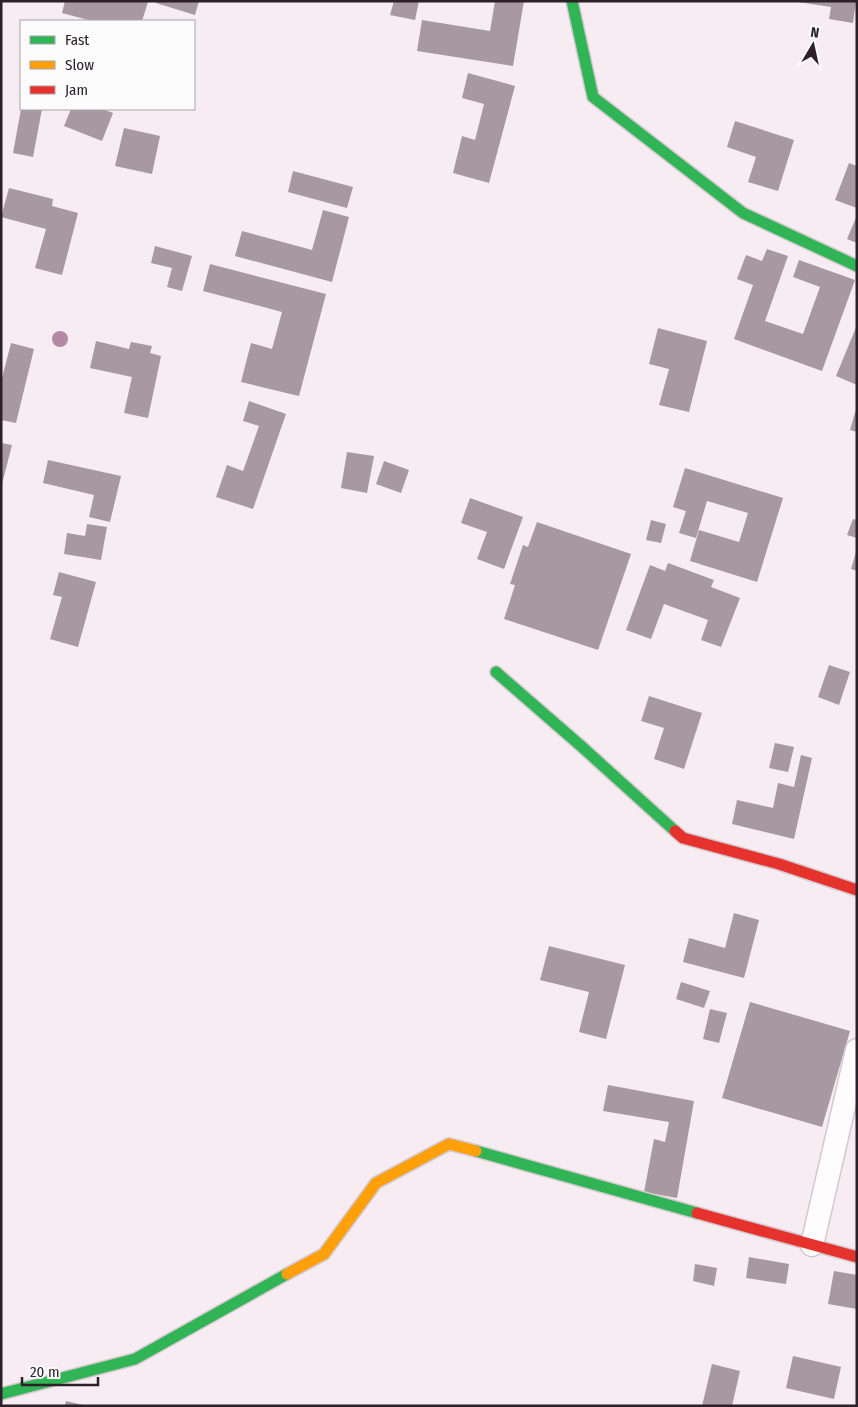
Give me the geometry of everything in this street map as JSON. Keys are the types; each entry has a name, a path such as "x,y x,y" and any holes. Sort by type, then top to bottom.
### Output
{"street":[{"path":"572,1 593,97 743,213 857,266"},
{"path":"496,672 683,838 779,864 857,890"},
{"path":"812,1245 857,1050"},
{"path":"1,1394 135,1359 324,1254 376,1183 449,1144 857,1257"}],"building":[{"path":"65,1 148,2 142,20 88,20 62,13"},
{"path":"156,1 199,1 195,15 156,3"},
{"path":"394,1 419,1 415,20 390,15"},
{"path":"495,1 524,1 513,66 417,51 422,20 490,31"},
{"path":"798,1 856,1 853,23 829,19 831,7"},
{"path":"468,73 515,86 489,183 453,173 462,136 475,140 484,104 462,98"},
{"path":"21,110 42,110 33,157 13,153"},
{"path":"71,110 105,110 113,113 102,141 64,126"},
{"path":"735,121 794,140 778,191 748,182 756,157 727,147"},
{"path":"124,128 160,136 152,174 115,166"},
{"path":"849,163 857,166 857,208 835,200"},
{"path":"293,171 353,187 347,208 288,192"},
{"path":"9,188 53,199 52,206 78,213 62,275 35,268 46,229 1,217"},
{"path":"323,210 349,217 332,282 235,256 242,231 312,250"},
{"path":"857,215 857,243 847,239"},
{"path":"155,246 192,256 182,291 167,287 172,268 151,263"},
{"path":"767,249 788,256 765,321 803,334 820,287 793,277 799,260 855,280 822,371 734,339 753,285 737,279 746,255 762,261"},
{"path":"210,264 326,294 299,396 241,382 251,343 272,349 282,312 203,291"},
{"path":"857,325 857,385 836,376"},
{"path":"658,328 707,341 689,412 659,405 669,369 649,364"},
{"path":"96,341 129,349 131,342 152,346 150,353 161,356 148,418 124,413 132,377 90,368"},
{"path":"11,343 34,349 16,423 1,420 1,382"},
{"path":"249,401 286,414 253,509 216,497 227,465 243,471 259,426 243,421"},
{"path":"857,409 857,432 850,430"},
{"path":"1,443 12,445 2,484 1,484"},
{"path":"347,452 374,456 367,493 341,488"},
{"path":"48,460 121,476 110,522 89,517 94,495 43,483"},
{"path":"384,461 409,470 401,493 376,484"},
{"path":"685,468 783,498 757,582 690,561 699,530 739,542 748,513 707,501 696,538 679,533 686,511 673,507"},
{"path":"470,498 523,517 504,569 477,559 487,532 461,523"},
{"path":"853,519 857,520 857,538 847,535"},
{"path":"651,520 666,524 661,543 646,540"},
{"path":"537,522 631,554 598,650 504,619 515,585 510,584 523,545 528,547"},
{"path":"87,524 107,527 101,560 64,554 67,533 85,536"},
{"path":"857,552 857,571 851,569"},
{"path":"668,563 714,580 711,587 740,598 721,647 701,640 708,620 664,604 651,639 626,630 650,565 665,571"},
{"path":"59,572 96,582 78,647 50,639 62,597 53,595"},
{"path":"829,665 850,672 839,705 818,697"},
{"path":"649,696 702,713 684,769 654,759 664,728 641,721"},
{"path":"775,743 794,747 788,772 769,768"},
{"path":"801,755 812,758 794,839 732,824 737,800 773,808 778,783 794,787"},
{"path":"734,913 759,920 744,978 683,962 689,938 725,948"},
{"path":"549,946 625,965 606,1039 579,1032 589,992 540,980"},
{"path":"681,982 710,991 704,1008 676,999"},
{"path":"750,1002 850,1031 822,1127 722,1098"},
{"path":"710,1009 727,1013 719,1043 703,1039"},
{"path":"608,1085 694,1101 677,1198 644,1192 654,1139 665,1142 669,1122 603,1111"},
{"path":"749,1257 789,1264 786,1284 746,1278"},
{"path":"695,1264 717,1268 714,1286 693,1281"},
{"path":"834,1271 857,1275 857,1309 828,1304"},
{"path":"793,1356 841,1367 834,1399 786,1388"},
{"path":"712,1364 740,1371 732,1406 702,1406"},
{"path":"66,1401 83,1405 83,1406 65,1406"}],"traffic: fast":[{"path":"572,1 593,97 743,213 857,266"},
{"path":"496,672 675,831"},
{"path":"476,1151 697,1213"},
{"path":"1,1394 135,1359 287,1274"}],"traffic: slow":[{"path":"287,1274 324,1254 376,1183 449,1144 476,1151"}],"traffic: jam":[{"path":"675,831 683,838 779,864 857,890"},
{"path":"697,1213 857,1257"}]}
